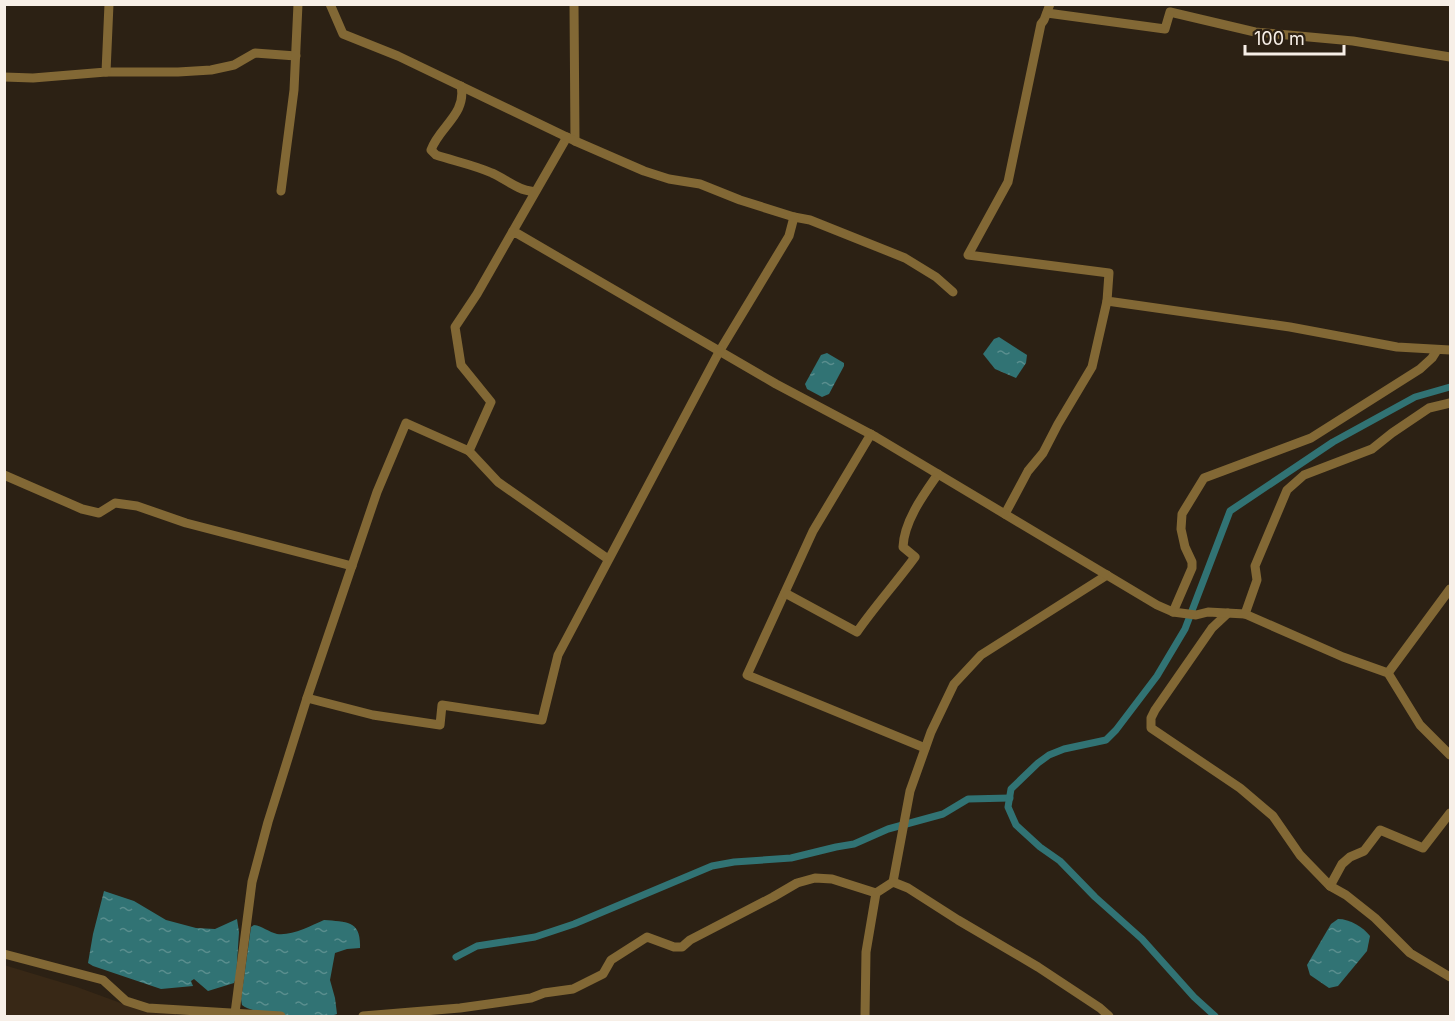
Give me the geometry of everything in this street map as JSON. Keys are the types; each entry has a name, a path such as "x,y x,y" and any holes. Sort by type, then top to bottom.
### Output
{"street":[{"path":"106,72 109,4"},
{"path":"281,191 294,90 298,4"},
{"path":"330,4 343,34 398,56 571,139 644,171 669,179 700,184 740,200 820,224 905,258 936,277 949,291 953,292"},
{"path":"469,451 491,402 461,365 455,327 477,294 533,195 571,139 574,4"},
{"path":"1005,513 1028,471 1043,453 1092,367 1107,301 1109,273 968,255 1008,182 1041,24 1049,9 1165,29 1170,12 1255,32 1353,41 1450,57"},
{"path":"4,77 33,78 106,72 211,70 234,64 255,53 296,56"},
{"path":"461,86 463,94 459,110 431,150 436,155 490,172 512,182 523,191 531,191 533,195"},
{"path":"307,698 373,715 440,725 442,705 542,720 558,655 719,351 789,236 794,217"},
{"path":"513,231 776,384 871,434 1157,605 1184,614 1196,615 1208,612 1245,614 1343,657 1388,673 1420,725 1450,755"},
{"path":"1107,301 1290,327 1397,347 1450,350"},
{"path":"1173,612 1192,568 1181,529 1182,514 1204,478 1311,438 1420,369 1437,350"},
{"path":"1245,614 1257,580 1255,566 1287,490 1304,476 1372,449 1429,408 1450,403"},
{"path":"236,1014 252,882 268,822 376,492 406,423 469,451 498,482 608,559"},
{"path":"871,434 813,531 747,675 925,748"},
{"path":"785,593 857,632 915,557 903,548 907,528 924,494 938,474"},
{"path":"4,475 82,509 99,513 120,503 137,506 186,523 352,566"},
{"path":"865,1017 866,952 876,893 893,882 910,791 931,732 954,684 981,655 1107,575"},
{"path":"1388,673 1450,589"},
{"path":"1228,613 1212,628 1155,710 1151,718 1151,728 1240,788 1273,816 1300,855 1330,886 1346,895 1375,918 1410,952 1450,976"},
{"path":"1330,886 1342,864 1350,857 1364,851 1380,830 1423,848 1450,813"},
{"path":"363,1017 460,1008 531,998 544,993 573,989 603,974 610,960 647,936 674,947 682,947 690,940 797,883 815,878 832,879 876,893"},
{"path":"893,882 908,888 1038,967 1100,1008 1109,1017"},
{"path":"4,954 103,980 126,1001 148,1008 281,1017"}],"shaded area":[{"path":"4,965 77,987 137,1009 176,1013 176,1016 5,1016"}],"water":[{"path":"999,337 1027,355 1026,363 1016,378 995,369 983,354 994,339"},
{"path":"827,353 844,363 844,366 829,394 822,397 807,389 805,384 821,355"},
{"path":"104,891 134,901 166,920 196,928 215,929 237,919 239,932 234,983 208,991 194,979 191,981 193,986 161,989 88,963"},
{"path":"1338,919 1356,924 1370,936 1367,951 1338,986 1329,988 1310,975 1307,965 1331,924"},
{"path":"324,920 351,924 358,932 360,939 360,948 335,953 330,980 337,1014 317,1017 288,1016 260,1012 242,1005 251,927 254,925 277,934 289,934"}],"waterway":[{"path":"1215,1016 1194,997 1142,939 1095,897 1060,861 1040,847 1016,825 1008,807 1011,789 1049,755 1064,749 1106,740 1116,730 1157,676 1185,629 1230,511 1333,442 1415,397 1450,387"},
{"path":"456,957 477,946 535,937 574,924 712,866 791,858 854,844 888,829 943,814 968,799 1010,798"}]}
